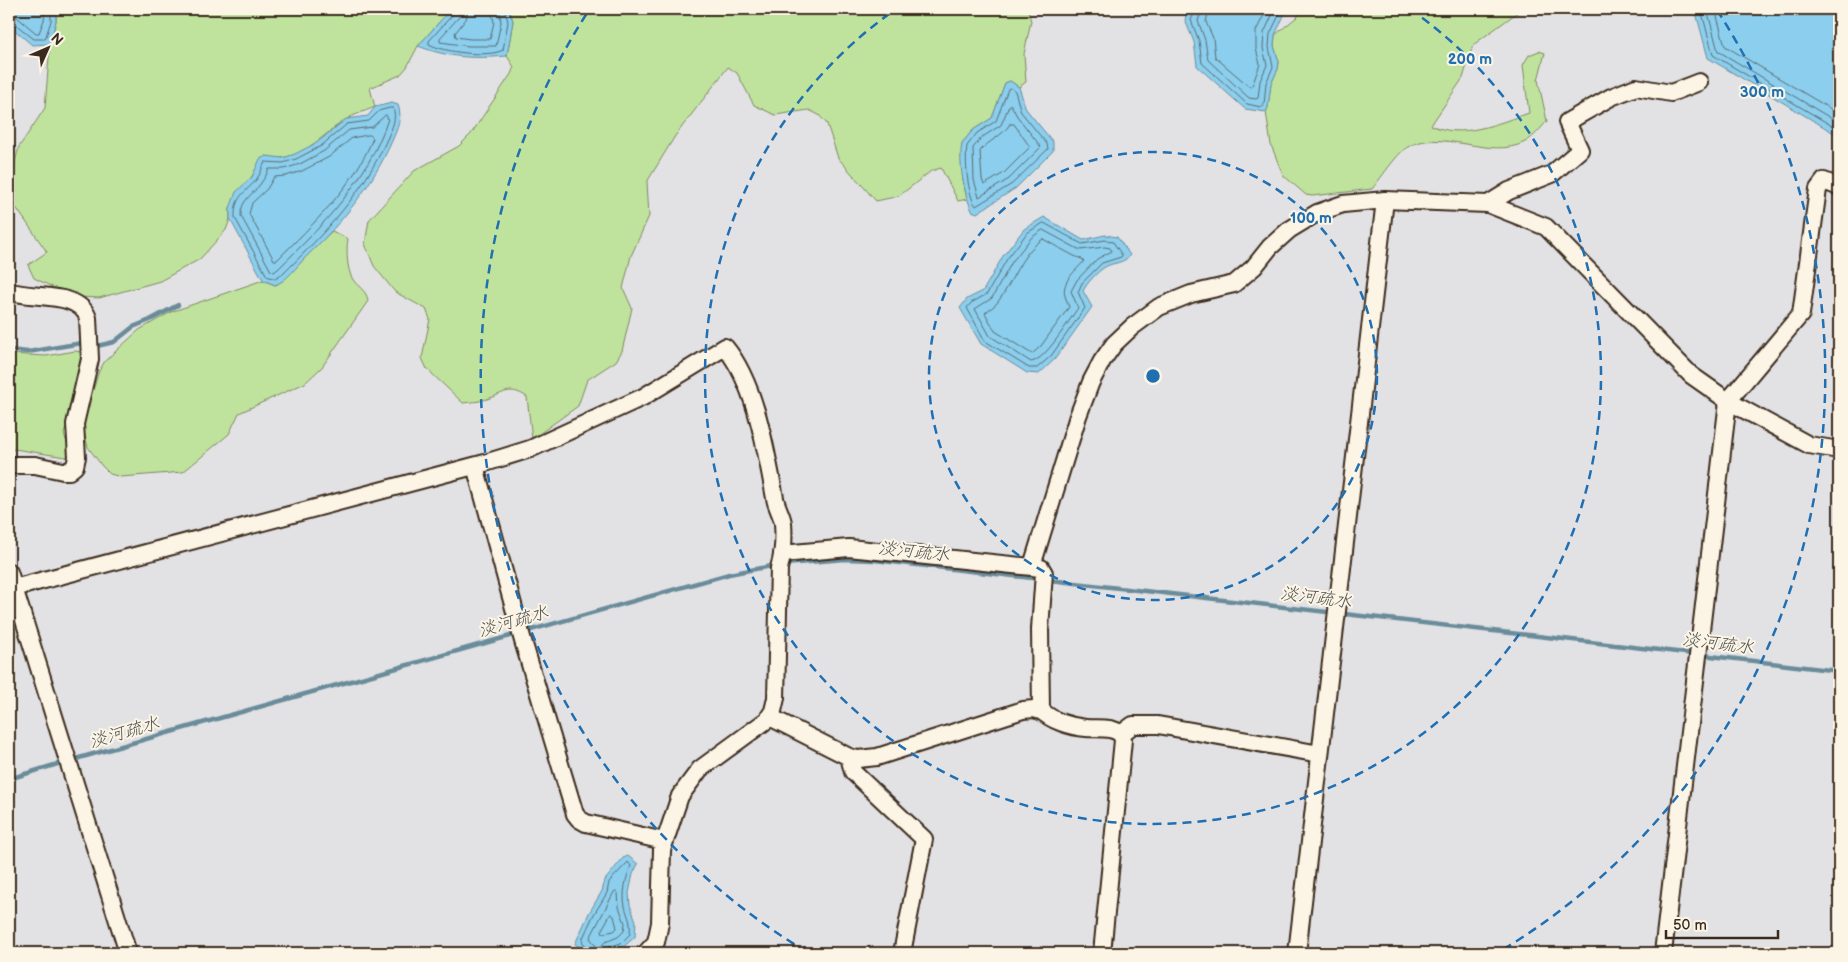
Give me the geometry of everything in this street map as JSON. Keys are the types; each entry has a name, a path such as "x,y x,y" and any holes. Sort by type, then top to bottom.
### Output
{"street":[{"path":"1488,204 1509,191 1552,174 1580,150 1567,122 1611,97 1636,87 1671,93 1700,82"},
{"path":"1663,953 1728,401 1800,314 1818,189 1824,181 1839,187"},
{"path":"1297,953 1385,200"},
{"path":"1043,712 1040,708 1039,574 1078,416 1091,382 1102,361 1114,344 1132,327 1159,307 1191,294 1234,284 1254,267 1270,247 1289,230 1317,213 1343,204 1385,200 1488,204 1546,227 1691,375 1728,401 1809,445 1839,450"},
{"path":"9,291 17,295 49,296 82,306 87,312 88,318 90,359 75,424 77,457 75,466 69,471 63,471 35,465 9,465"},
{"path":"14,588 474,466 530,449 643,397 725,347 744,377 758,419 776,504 783,524 780,561 777,684 774,708 770,717 755,731 700,769 680,796 662,850 660,923 656,942 646,953"},
{"path":"474,466 572,810 576,817 586,823 664,841"},
{"path":"780,561 849,548 1039,574"},
{"path":"9,572 128,953"},
{"path":"770,717 849,757 858,759 877,757 1023,710 1034,709 1069,725 1087,728 1108,728 1122,734"},
{"path":"1122,734 1134,725 1158,725 1320,754"},
{"path":"1102,953 1124,750 1122,734"},
{"path":"849,757 853,772 924,839 902,953"}],"green space":[{"path":"56,9 451,9 418,46 407,67 400,75 370,88 375,107 343,121 306,149 296,154 276,158 266,156 230,208 230,219 226,230 200,259 160,281 99,298 69,295 34,278 28,265 47,252 13,203 10,180 19,147 45,108 50,44 56,21"},
{"path":"509,9 1025,9 1028,11 1031,21 1024,54 1026,82 1019,87 1010,81 1005,83 992,118 973,130 962,143 963,181 967,199 958,201 941,168 931,171 899,196 876,201 838,158 827,124 819,115 809,110 775,115 754,105 737,73 728,67 675,136 647,182 649,216 631,256 623,288 632,308 622,351 616,361 587,380 578,406 532,439 527,397 521,393 511,391 484,400 463,403 427,369 422,358 430,319 426,309 395,292 374,266 365,244 369,220 414,171 459,146 471,134 511,74 514,67 507,56 513,21"},
{"path":"1301,9 1522,9 1473,45 1463,78 1431,125 1455,131 1467,130 1493,125 1529,113 1523,65 1529,55 1539,51 1545,53 1538,80 1547,121 1528,140 1511,147 1496,148 1434,140 1419,142 1402,151 1372,189 1312,196 1306,195 1283,175 1271,145 1266,112 1271,84 1279,62 1274,46 1275,35 1298,16"},
{"path":"332,231 348,239 347,259 350,274 366,294 368,301 322,367 305,383 239,413 229,434 183,472 121,477 110,474 88,447 82,425 99,371 105,361 139,330 171,312 263,280 275,285 278,284"},
{"path":"75,351 81,352 78,385 64,434 72,458 14,449 9,451 9,354 46,356"}],"water":[{"path":"9,9 56,9 56,21 50,44 32,45 10,26"},
{"path":"451,9 509,9 513,21 507,56 462,57 418,46"},
{"path":"1192,9 1287,9 1275,35 1274,46 1279,62 1271,84 1266,112 1245,109 1197,66 1194,42 1185,20 1186,15"},
{"path":"1695,9 1839,9 1839,136 1708,58"},
{"path":"1010,81 1019,87 1026,109 1053,142 1053,151 1016,188 977,213 972,211 964,187 961,169 962,143 973,130 992,118 1005,83"},
{"path":"392,103 398,105 399,110 400,119 397,128 384,158 355,203 288,277 275,285 263,280 230,219 230,208 236,192 252,177 260,159 266,156 283,158 295,154 318,142 346,119 368,116 375,107"},
{"path":"1044,217 1083,240 1105,235 1117,237 1130,255 1125,260 1105,267 1087,285 1083,291 1092,307 1055,359 1039,374 1027,373 981,344 960,308 967,299 983,291 1003,256 1024,229"},
{"path":"628,856 638,864 633,874 629,893 630,905 636,921 635,937 623,947 604,953 589,953 575,944 589,913 602,891 605,880 623,858"}],"waterway":[{"path":"97,346 114,342 133,327 178,305"},
{"path":"9,350 28,352 82,343"},
{"name":"淡河疏水","path":"785,564 845,559 874,560 1694,654"},
{"name":"淡河疏水","path":"72,760 729,574 777,565"},
{"name":"淡河疏水","path":"1702,655 1839,671"},
{"name":"淡河疏水","path":"9,779 64,762"}]}
